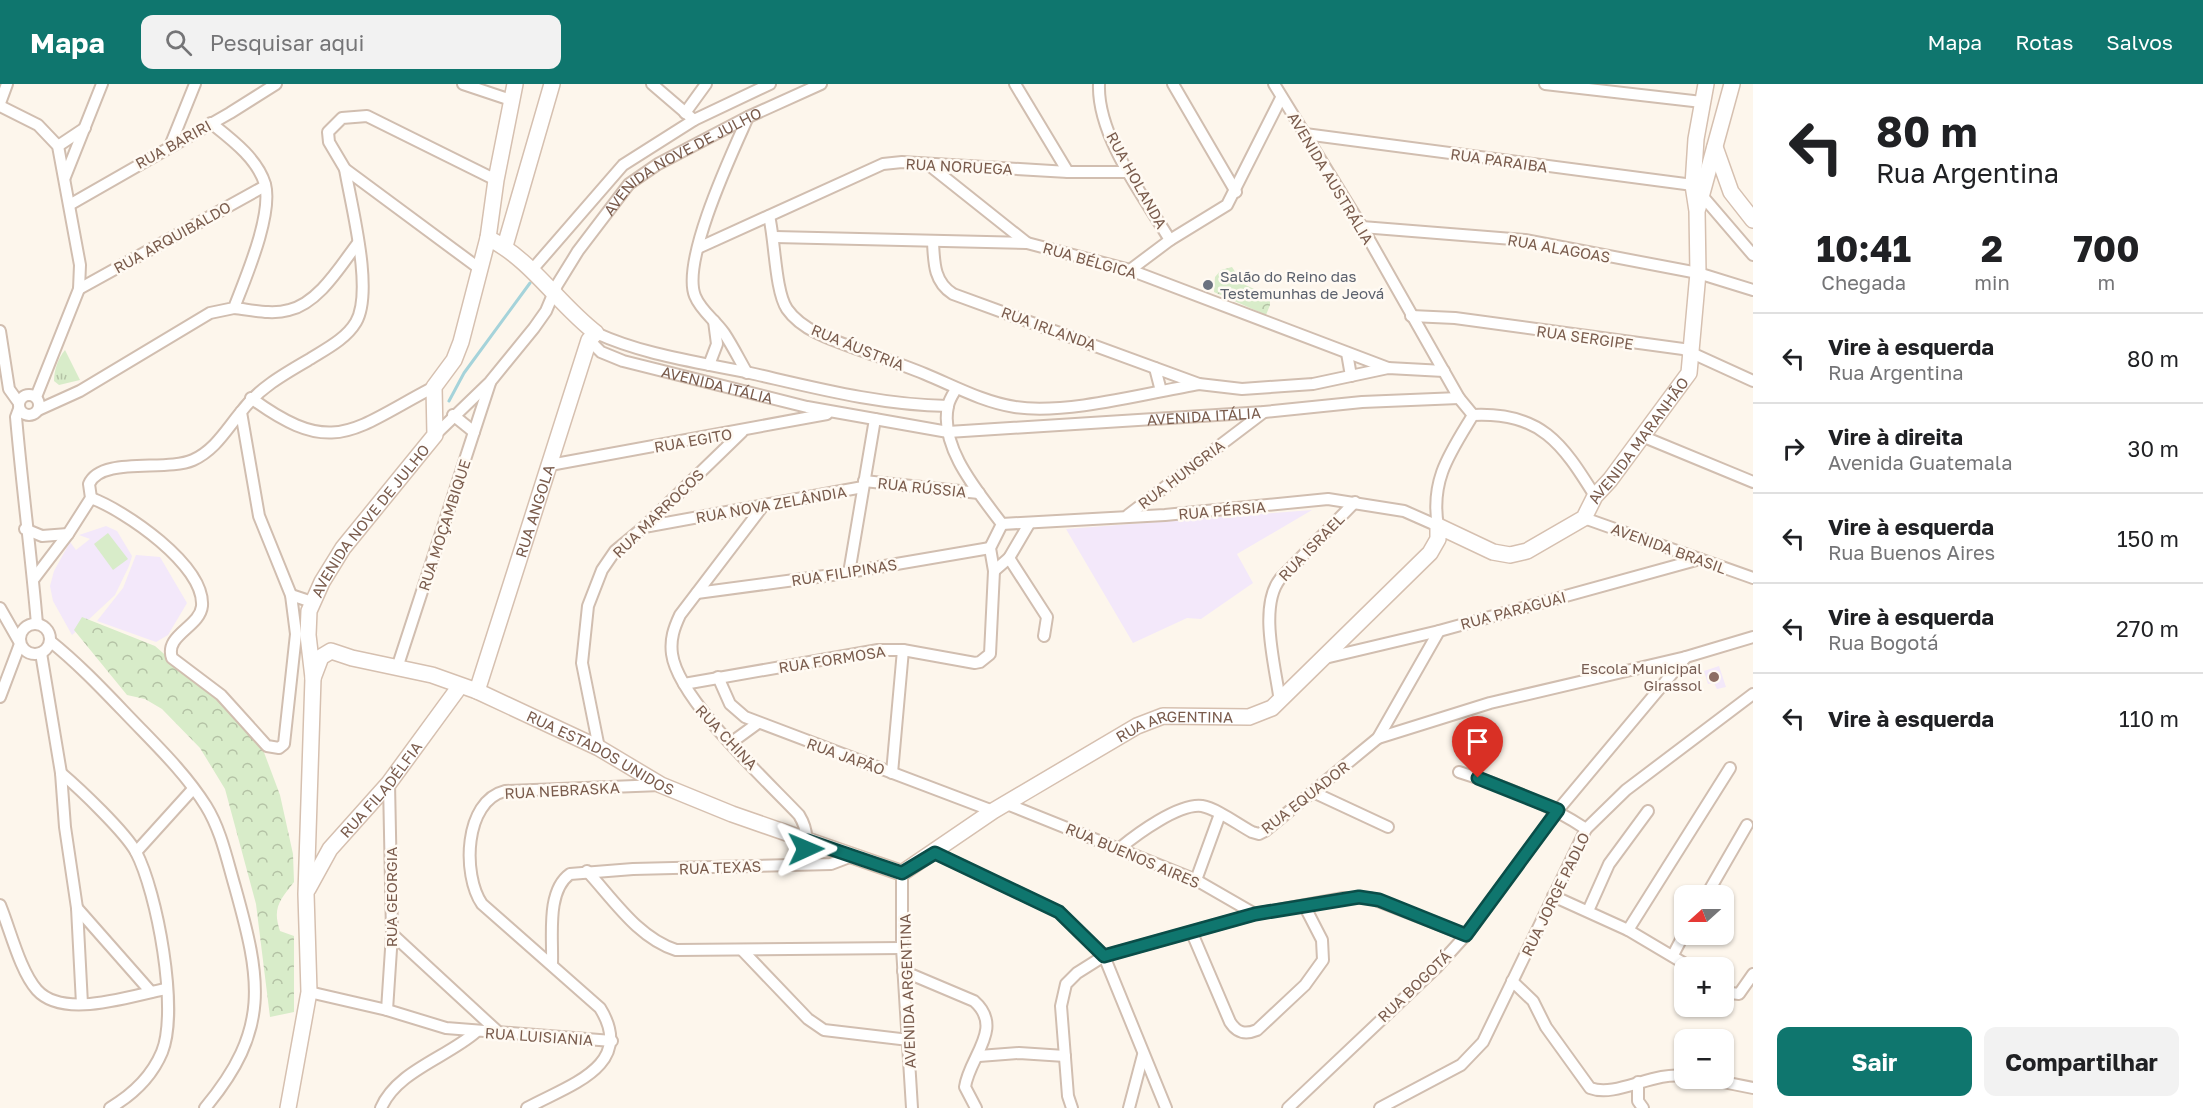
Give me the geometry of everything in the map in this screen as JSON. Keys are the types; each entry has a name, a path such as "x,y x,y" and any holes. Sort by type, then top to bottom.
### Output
{"main road":[{"path":"435,435 434,387 454,360 489,238 496,180 515,84"},
{"path":"504,246 552,84"},
{"path":"1698,190 1696,135 1706,84"},
{"path":"1698,190 1710,168 1732,84"},
{"path":"1696,135 1706,136 1716,142 1731,192"},
{"path":"1696,135 1710,168 1753,220"},
{"name":"AVENIDA MARANHÃO","path":"1584,518 1595,496 1644,437 1689,374 1693,352 1698,273 1698,190"},
{"name":"AVENIDA ITÁLIA","path":"489,238 504,246 555,293 592,336"},
{"name":"RUA ANGOLA","path":"477,691 592,336"},
{"name":"AVENIDA NOVE DE JULHO","path":"288,1108 309,992 306,894 313,678 302,634 312,602 343,548 435,435"},
{"path":"1438,526 1493,552 1510,555 1527,552 1584,518"},
{"name":"RUA ARGENTINA","path":"902,873 1000,808 1127,731 1154,719 1180,714 1249,717 1263,714 1280,702 1430,553 1438,539 1438,526"},
{"name":"RUA ESTADOS UNIDOS","path":"313,678 321,657 331,651 432,675 477,691 599,748 661,785 808,841 902,873"},
{"name":"RUA FILADÉLFIA","path":"306,894 330,849 388,783 460,686"},
{"path":"307,839 320,849 330,849"}],"street":[{"path":"7,84 0,105 38,125 58,146 71,204 80,266 79,289 48,370 29,403 16,417 26,500 25,529 37,624"},
{"path":"65,177 102,84"},
{"path":"170,146 195,84"},
{"name":"RUA BARIRI","path":"71,204 276,84"},
{"path":"463,84 511,100"},
{"path":"652,84 690,116 706,84"},
{"name":"AVENIDA NOVE DE JULHO","path":"531,271 623,165 690,116 770,84"},
{"name":"AVENIDA NOVE DE JULHO","path":"435,435 453,415 490,382 546,311 562,274 629,184 658,164 748,117 821,84"},
{"path":"1015,84 1068,172"},
{"name":"RUA HOLANDA","path":"1100,84 1100,107 1129,172 1170,240"},
{"path":"1173,84 1236,192"},
{"name":"AVENIDA AUSTRÁLIA","path":"1274,84 1362,227 1459,398 1473,415"},
{"path":"1545,84 1702,102"},
{"path":"1130,270 1170,240 1227,205 1236,192 1281,98"},
{"path":"33,580 68,534 91,498 89,484 96,472 109,468 173,466 195,459 215,447 251,398 279,377 334,344 355,325 363,298 358,243 345,169 329,142 328,132 342,118 367,116 496,180"},
{"path":"747,373 714,321 699,305 692,285 698,248 709,208 748,117"},
{"path":"211,123 252,160 265,186 261,229 234,308"},
{"path":"58,146 87,126"},
{"name":"RUA PARAIBA","path":"1305,134 1698,190"},
{"name":"RUA NORUEGA","path":"698,248 874,166 902,162 1068,172 1129,172"},
{"path":"928,165 1027,243"},
{"path":"345,169 480,269"},
{"name":"RUA ARQUIBALDO","path":"79,289 265,186"},
{"path":"1698,190 1753,255"},
{"name":"RUA ÁUSTRIA","path":"769,216 775,237 781,296 794,318 834,340 927,375 956,389"},
{"name":"RUA ALAGOAS","path":"1362,227 1525,240 1698,273 1753,290"},
{"name":"RUA BÉLGICA","path":"775,237 1027,243 1130,270 1388,368"},
{"name":"RUA IRLANDA","path":"933,242 936,274 943,287 953,294 1199,384"},
{"path":"0,331 9,389 29,403 70,396 210,313 234,308 274,312 302,306 319,290 358,243"},
{"name":"RUA SERGIPE","path":"1411,316 1455,318 1693,352 1753,381"},
{"path":"710,365 717,344 714,321"},
{"name":"AVENIDA ITÁLIA","path":"592,336 710,365 895,404 948,406"},
{"name":"AVENIDA ITÁLIA","path":"592,336 601,352 623,361 835,413 948,432 1264,412 1362,402 1459,398"},
{"path":"1347,353 1351,376"},
{"path":"1155,368 1161,391"},
{"path":"1199,384 1242,389 1312,384 1388,368 1444,371"},
{"name":"RUA MOÇAMBIQUE","path":"397,668 490,382"},
{"name":"AVENIDA ITÁLIA","path":"956,389 1004,404 1026,407 1121,399 1199,384"},
{"path":"251,398 284,421 317,433 330,435 344,433 434,387"},
{"path":"956,389 948,406 948,432 960,462 1002,524 990,548"},
{"path":"91,498 106,503 144,526 184,566 197,587 202,607 199,614 173,642 170,648 172,658 181,668 212,687 262,741 273,749 284,744 302,634 291,595 259,516 242,412"},
{"name":"RUA HUNGRIA","path":"1128,515 1264,412"},
{"name":"RUA EGITO","path":"550,465 742,432 786,420 835,413"},
{"path":"453,415 474,432"},
{"path":"1438,526 1436,493 1445,462 1473,415 1506,416 1522,419 1537,426 1563,448 1595,496"},
{"path":"849,573 875,419"},
{"name":"RUA MARROCOS","path":"599,748 582,663 588,606 602,570 615,551 644,527 742,432"},
{"path":"1644,437 1753,482"},
{"name":"RUA RÚSSIA","path":"864,484 979,493"},
{"name":"RUA NOVA ZELÂNDIA","path":"644,527 763,506 864,484"},
{"name":"RUA PÉRSIA","path":"1002,524 1210,512 1328,499 1404,511 1438,526"},
{"name":"RUA ISRAEL","path":"1280,702 1268,609 1273,592 1280,579 1355,502"},
{"name":"RUA CHINA","path":"763,506 680,615 672,633 672,656 696,704 799,815 805,826 808,841"},
{"name":"AVENIDA BRASIL","path":"1584,518 1753,578"},
{"path":"994,571 1009,558 1029,524"},
{"path":"25,529 42,536 68,534"},
{"name":"RUA FILIPINAS","path":"697,593 849,573 990,548"},
{"name":"RUA FORMOSA","path":"684,684 878,650 903,650 975,663 984,660 990,654 994,571 990,548"},
{"path":"1009,558 1047,617 1044,636"},
{"name":"RUA PARAGUAI","path":"1325,658 1439,631 1700,559"},
{"path":"291,595 312,602"},
{"path":"0,608 27,652 42,653"},
{"path":"0,697 20,644 22,630 30,624 37,624 48,631 50,640 104,688 194,789 206,807 225,852 250,941 256,990 253,1020 244,1047 230,1078 205,1108"},
{"name":"RUA EQUADOR","path":"1120,848 1157,822 1192,807 1203,806 1259,834 1315,793 1378,738 1439,631"},
{"path":"1378,738 1490,703 1686,657 1753,637"},
{"path":"50,640 42,653 61,773 65,827 77,908 82,1004"},
{"path":"892,772 903,650"},
{"name":"RUA BOGOTÁ","path":"1288,1108 1436,968 1466,935 1558,810 1686,657"},
{"name":"RUA JAPÃO","path":"718,677 735,711 758,723 892,772 1000,808"},
{"name":"RUA JORGE PADLO","path":"1380,1108 1461,1065 1473,1054 1497,1017 1512,981 1586,829 1626,790 1753,694"},
{"path":"732,742 758,723"},
{"path":"1628,930 1730,768"},
{"path":"1459,772 1496,783 1558,810 1586,829"},
{"path":"61,773 79,788 136,852 163,942 168,1026 157,1062 136,1089 110,1108"},
{"name":"RUA GEORGIA","path":"387,1010 392,934 388,783"},
{"name":"RUA NEBRASKA","path":"552,963 482,904 476,896 472,883 470,854 478,812 490,796 505,792 661,785"},
{"path":"136,852 194,789"},
{"path":"1315,793 1388,827"},
{"name":"RUA BUENOS AIRES","path":"1000,808 1120,848 1196,880 1255,914"},
{"path":"1588,911 1609,864 1648,811"},
{"path":"1196,880 1220,814"},
{"path":"1712,885 1747,825"},
{"path":"800,864 808,841"},
{"path":"935,853 1059,912 1104,956 1166,1108"},
{"name":"RUA TEXAS","path":"587,871 831,864 852,856"},
{"path":"552,963 554,908 558,888 563,879 570,874 587,871 640,928 665,946 676,950 902,948"},
{"name":"AVENIDA ARGENTINA","path":"902,873 902,948 912,1108"},
{"path":"1553,896 1628,930 1676,957"},
{"path":"1072,1108 1068,1096 1061,1006 1066,984 1077,973 1104,956 1255,914 1305,907 1344,898 1370,898 1466,935"},
{"path":"0,905 37,989 46,997 82,1004 101,1003 166,989"},
{"path":"1192,933 1230,1022 1241,1033 1249,1033 1257,1030 1305,985 1323,960 1322,940 1305,907"},
{"path":"77,908 151,992"},
{"path":"392,934 496,1030"},
{"path":"1673,955 1678,945"},
{"path":"742,950 808,1019 824,1030 909,1040"},
{"name":"RUA LUISIANIA","path":"309,992 387,1010 424,1024 476,1032 496,1030 612,1041 609,1024 600,1008 552,963"},
{"path":"903,971 974,1001 982,1007 988,1027 979,1056 966,1078 965,1087 976,1108"},
{"path":"1734,993 1739,993 1753,974"},
{"path":"1512,981 1533,1001 1546,1028 1590,1088 1597,1091 1664,1075 1674,1076"},
{"path":"381,1108 386,1096 401,1080 458,1048 476,1032"},
{"path":"527,1108 603,1063 611,1049 612,1041"},
{"path":"979,1056 1019,1053 1065,1056"},
{"path":"1129,1108 1143,1055"},
{"path":"1638,1082 1638,1101 1643,1108"},
{"path":"1734,1084 1753,1088"}],"shaded area":[{"path":"1312,510 1237,554 1253,583 1201,619 1187,618 1133,643 1066,529"},
{"path":"106,526 117,531 132,556 129,566 115,595 72,635 53,601 50,586 54,571 70,542 76,550 90,539 79,535"},
{"path":"136,555 160,557 187,603 168,635 156,642 97,621 123,588"},
{"name":"Escola Municipal Girassol","path":"1719,666 1726,687 1717,689 1714,683 1708,684 1704,671"}],"green space":[{"path":"1232,267 1243,284 1270,296 1270,305 1266,315 1214,292 1215,277 1221,270"},
{"path":"65,350 80,380 59,385 54,381 55,373 58,360"},
{"path":"108,533 128,559 113,570 94,544"},
{"path":"82,617 155,646 233,714 262,747 280,795 293,854 294,882 281,899 277,916 280,931 294,936 294,1012 270,1017 256,904 225,789 200,748 162,709 145,699 127,695 74,630"}],"waterway":[{"path":"449,401 464,373 530,283"}],"place":[{"name":"Salão do Reino das Testemunhas de Jeová","path":"1208,285"},
{"name":"Escola Municipal Girassol","path":"1714,677"}],"route":[{"path":"806,849 808,841 902,873 935,853 1059,912 1104,956 1255,914 1359,897 1379,900 1466,935 1558,810 1496,783 1478,778"}]}
